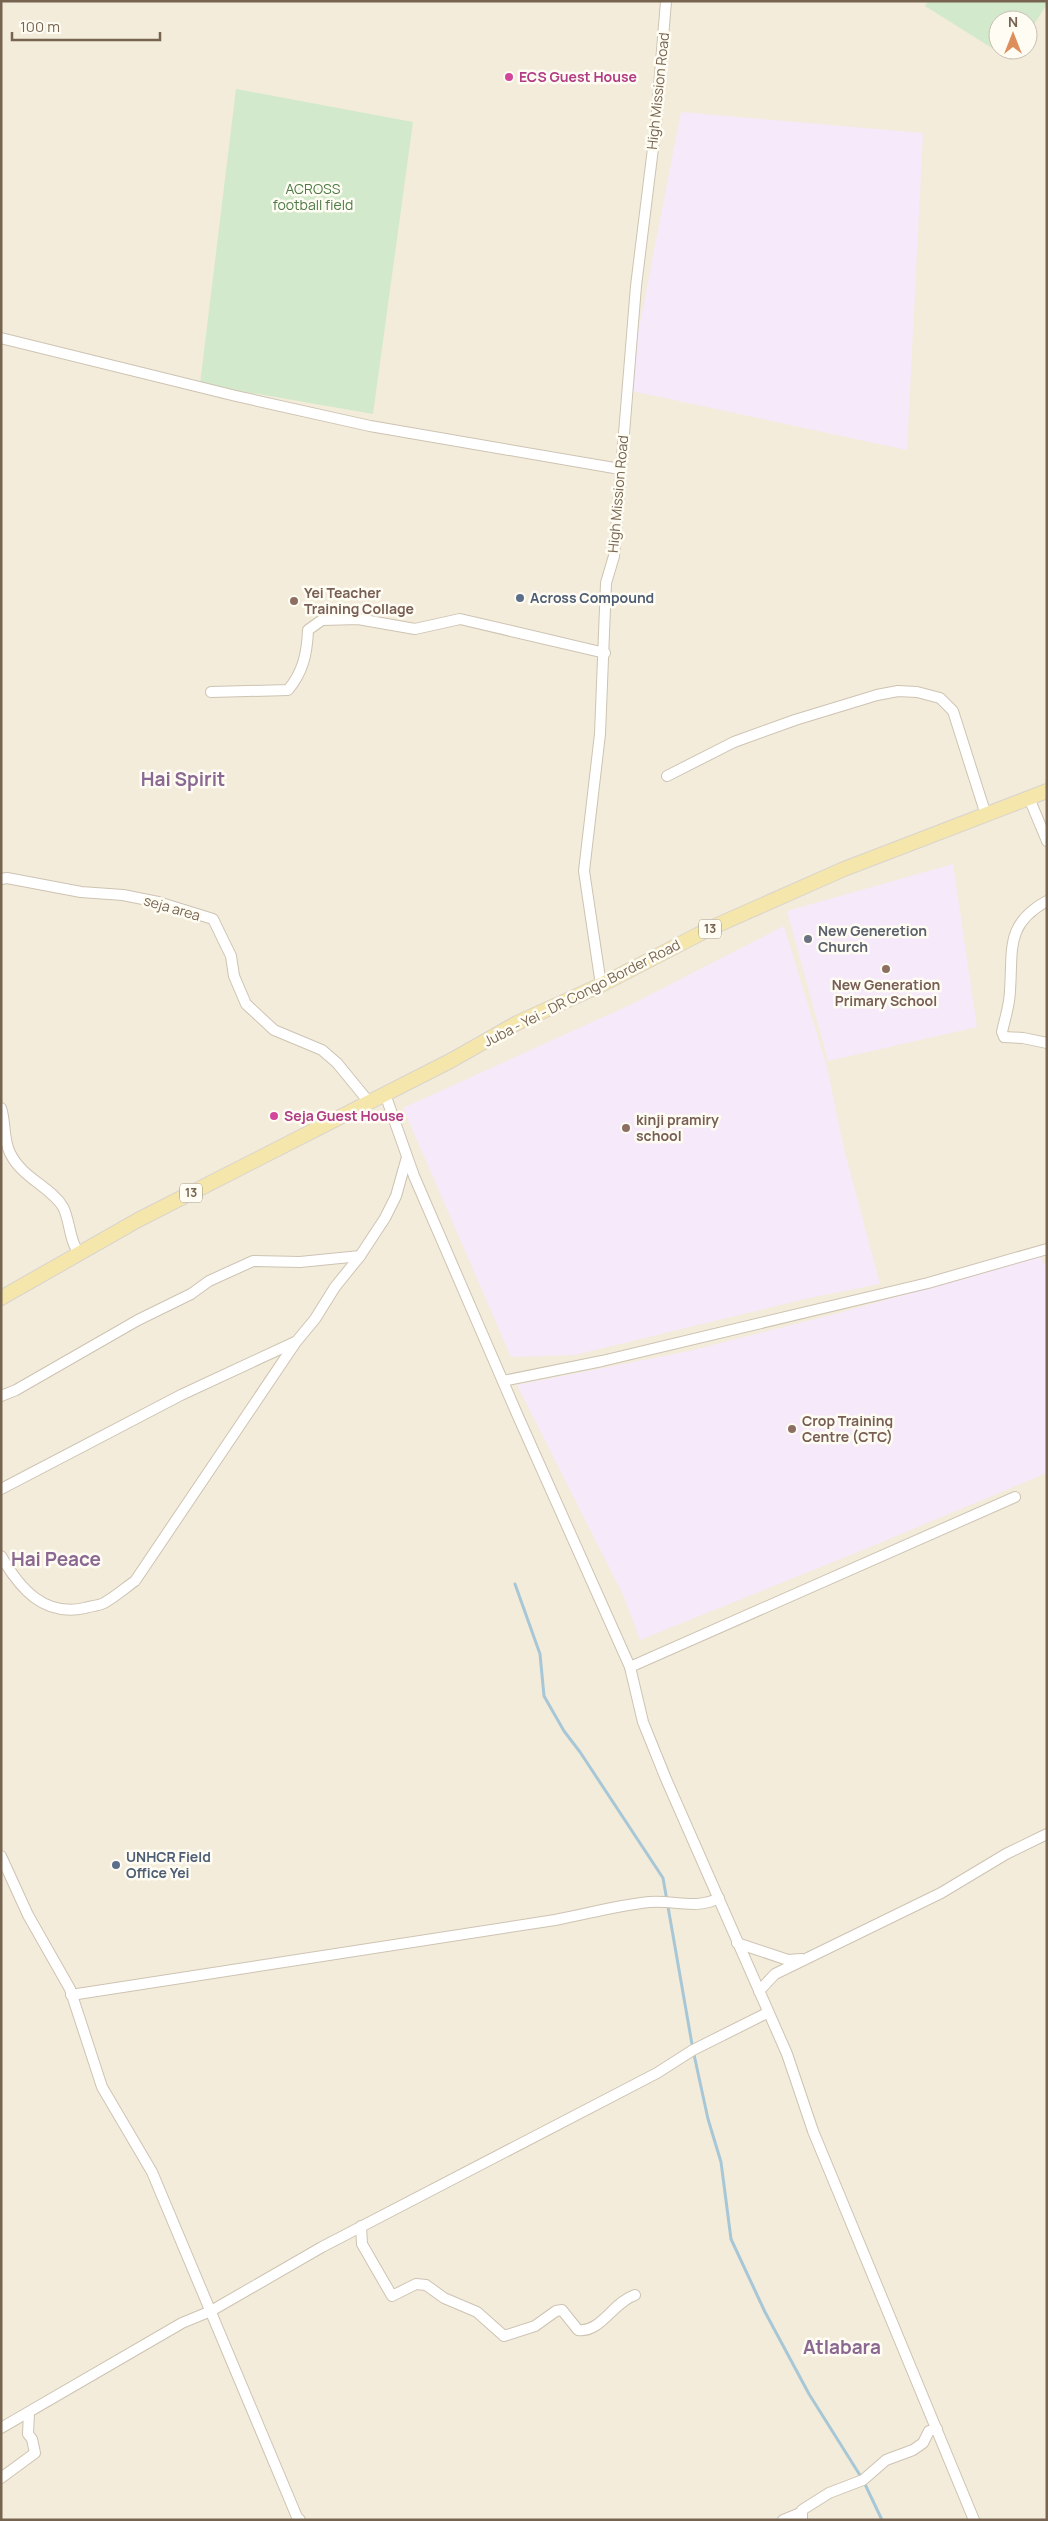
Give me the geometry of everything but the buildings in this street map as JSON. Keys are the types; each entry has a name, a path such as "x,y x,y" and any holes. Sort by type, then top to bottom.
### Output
{"main road":[{"name":"Juba - Yei - DR Congo Border Road","path":"1,1298 138,1220 452,1060 517,1023 601,985 713,927 804,885 1047,791"}],"street":[{"name":"High Mission Road","path":"601,985 584,871 600,734 605,653 606,583 614,556 640,244 658,114 666,1"},
{"path":"1,338 236,396 370,426 620,469"},
{"path":"211,692 288,690 298,678 307,652 308,630 322,620 358,619 415,629 460,619 605,653"},
{"path":"667,776 734,742 795,720 877,695 898,691 917,692 940,698 953,712 986,815"},
{"path":"1029,798 1047,841"},
{"name":"seja area","path":"1,879 7,878 81,892 123,895 158,902 213,920 231,956 234,976 246,1004 274,1030 322,1050 337,1063 369,1102"},
{"path":"1047,901 1028,912 1020,922 1014,935 1010,990 1002,1032 1004,1037 1023,1038 1047,1043"},
{"path":"385,1094 407,1156 503,1381 630,1667 643,1722 737,1943 787,2054 813,2131 974,2520"},
{"path":"1,1108 5,1142 15,1163 56,1198 63,1207 74,1246 80,1253"},
{"path":"1,1556 15,1580 30,1595 48,1605 71,1611 103,1604 135,1581 296,1342 315,1319 335,1287 360,1256 385,1218 396,1196 407,1156"},
{"path":"503,1381 602,1362 928,1283 1047,1249"},
{"path":"1,1396 16,1390 138,1320 191,1294 209,1281 253,1260 300,1262 360,1256"},
{"path":"1,1489 181,1395 296,1342"},
{"path":"630,1667 1015,1498"},
{"path":"759,1991 775,1974 940,1893 1006,1854 1047,1834"},
{"path":"1,1856 28,1915 70,1990 102,2087 152,2172 255,2414 274,2465 300,2520"},
{"path":"71,1994 555,1920 614,1907 653,1902 707,1904 719,1898"},
{"path":"737,1943 788,1960 806,1959"},
{"path":"1,2428 182,2323 211,2311 361,2226 657,2073 693,2050 768,2013"},
{"path":"361,2226 362,2244 392,2296 416,2284 426,2285 444,2298 477,2312 504,2336 535,2326 556,2311 562,2310 578,2330 586,2330 606,2317 615,2306 635,2295"},
{"path":"1,2478 35,2453 32,2439 28,2434 29,2413"},
{"path":"783,2520 801,2516 802,2510 829,2493 863,2480 886,2460 913,2450 923,2443 925,2435 929,2431 937,2429"}],"shaded area":[{"path":"1,1 1047,1 1047,2520 1,2520"},
{"path":"681,112 923,133 907,450 627,390"},
{"name":"New Generation Primary School","path":"953,864 977,1027 828,1061 787,911"},
{"name":"kinji pramiry school","path":"784,926 827,1067 844,1149 880,1284 809,1298 575,1355 511,1357 403,1108 632,1004"},
{"name":"Crop Training Centre (CTC)","path":"1040,1256 1047,1269 1047,1473 640,1640 624,1597 517,1385 689,1351 839,1313"}],"green space":[{"path":"928,1 1047,1 1038,18 1038,10 988,10 988,46 925,6"},
{"name":"ACROSS football field","path":"236,89 413,122 373,414 200,384"}],"waterway":[{"path":"515,1584 540,1654 544,1696 564,1731 580,1752 663,1878 693,2050 708,2119 721,2162 731,2239 765,2312 809,2394 863,2480 882,2520"}],"place":[{"name":"ECS Guest House","path":"509,77"},
{"name":"Across Compound","path":"520,598"},
{"name":"Yei Teacher Training Collage","path":"294,601"},
{"name":"New Generetion Church","path":"808,939"},
{"name":"New Generation Primary School","path":"886,969"},
{"name":"Seja Guest House","path":"274,1116"},
{"name":"kinji pramiry school","path":"626,1128"},
{"name":"Crop Training Centre (CTC)","path":"792,1429"},
{"name":"UNHCR Field Office Yei","path":"116,1865"}],"district":[{"name":"Hai Spirit","path":"183,779"},
{"name":"Hai Peace","path":"56,1559"},
{"name":"Atlabara","path":"842,2347"}]}
